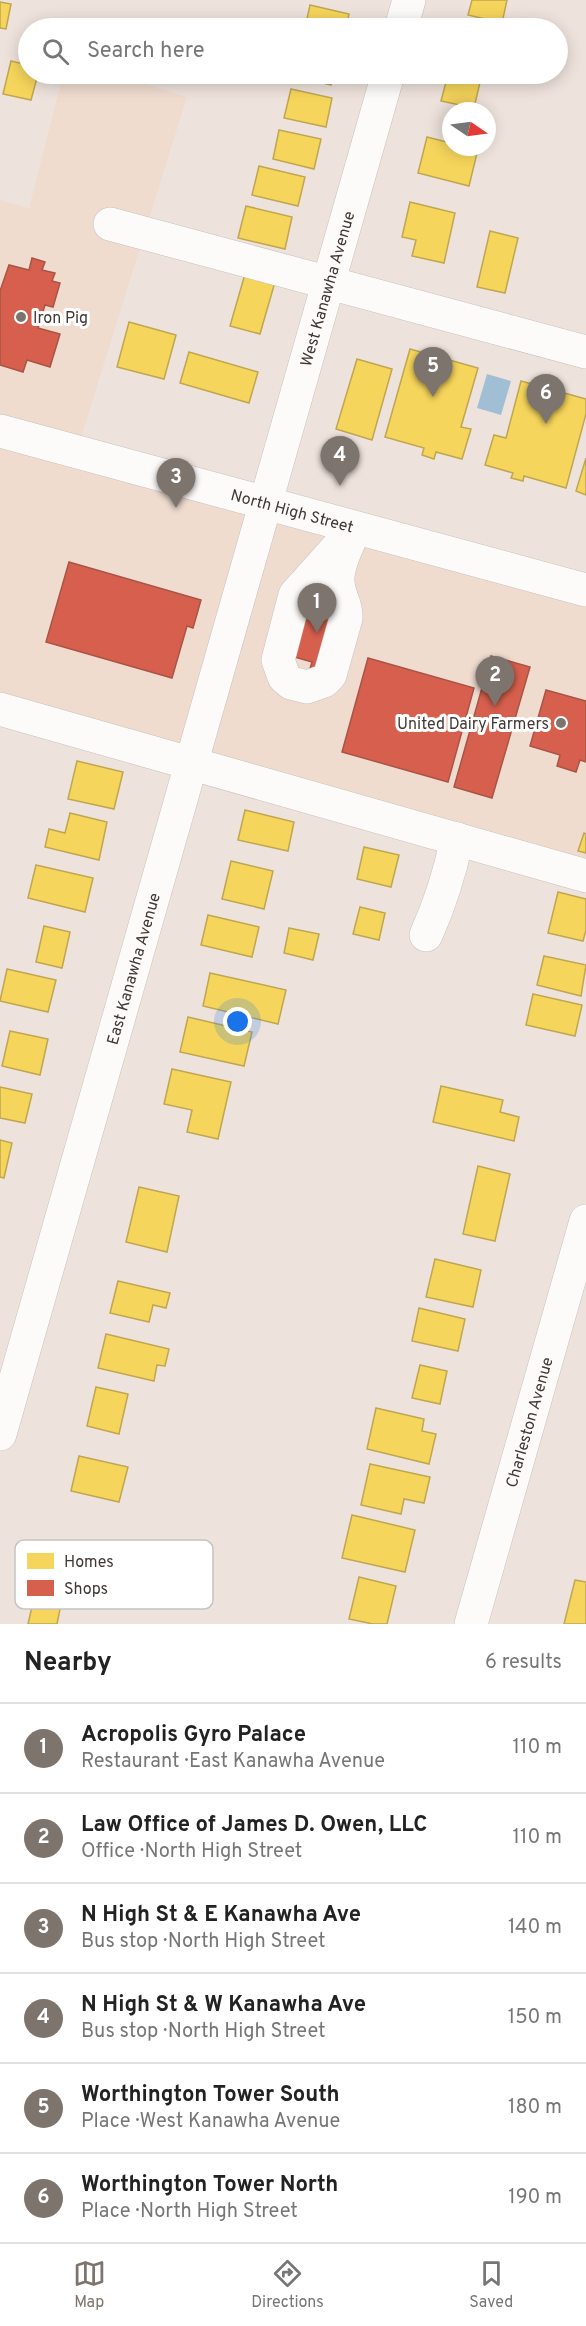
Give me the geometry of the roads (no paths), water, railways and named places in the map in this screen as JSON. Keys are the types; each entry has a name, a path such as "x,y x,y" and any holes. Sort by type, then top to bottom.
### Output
{"street":[{"path":"404,18 409,0"},
{"name":"West Kanawha Avenue","path":"266,503 385,84"},
{"path":"110,224 586,351"},
{"name":"North High Street","path":"0,431 586,590"},
{"name":"East Kanawha Avenue","path":"0,1434 266,503"},
{"path":"0,709 586,876"},
{"path":"426,935 442,893 457,839"},
{"name":"Charleston Avenue","path":"471,1624 586,1221"}],"water":[{"path":"487,374 511,381 501,415 477,408"}],"place":[{"name":"Iron Pig","path":"21,317"},
{"name":"Worthington Tower South","path":"433,397"},
{"name":"Worthington Tower North","path":"546,424"},
{"name":"N High St & W Kanawha Ave","path":"340,486"},
{"name":"N High St & E Kanawha Ave","path":"176,508"},
{"name":"Acropolis Gyro Palace","path":"317,633"},
{"name":"Law Office of James D. Owen, LLC","path":"495,706"},
{"name":"United Dairy Farmers","path":"561,723"}]}
